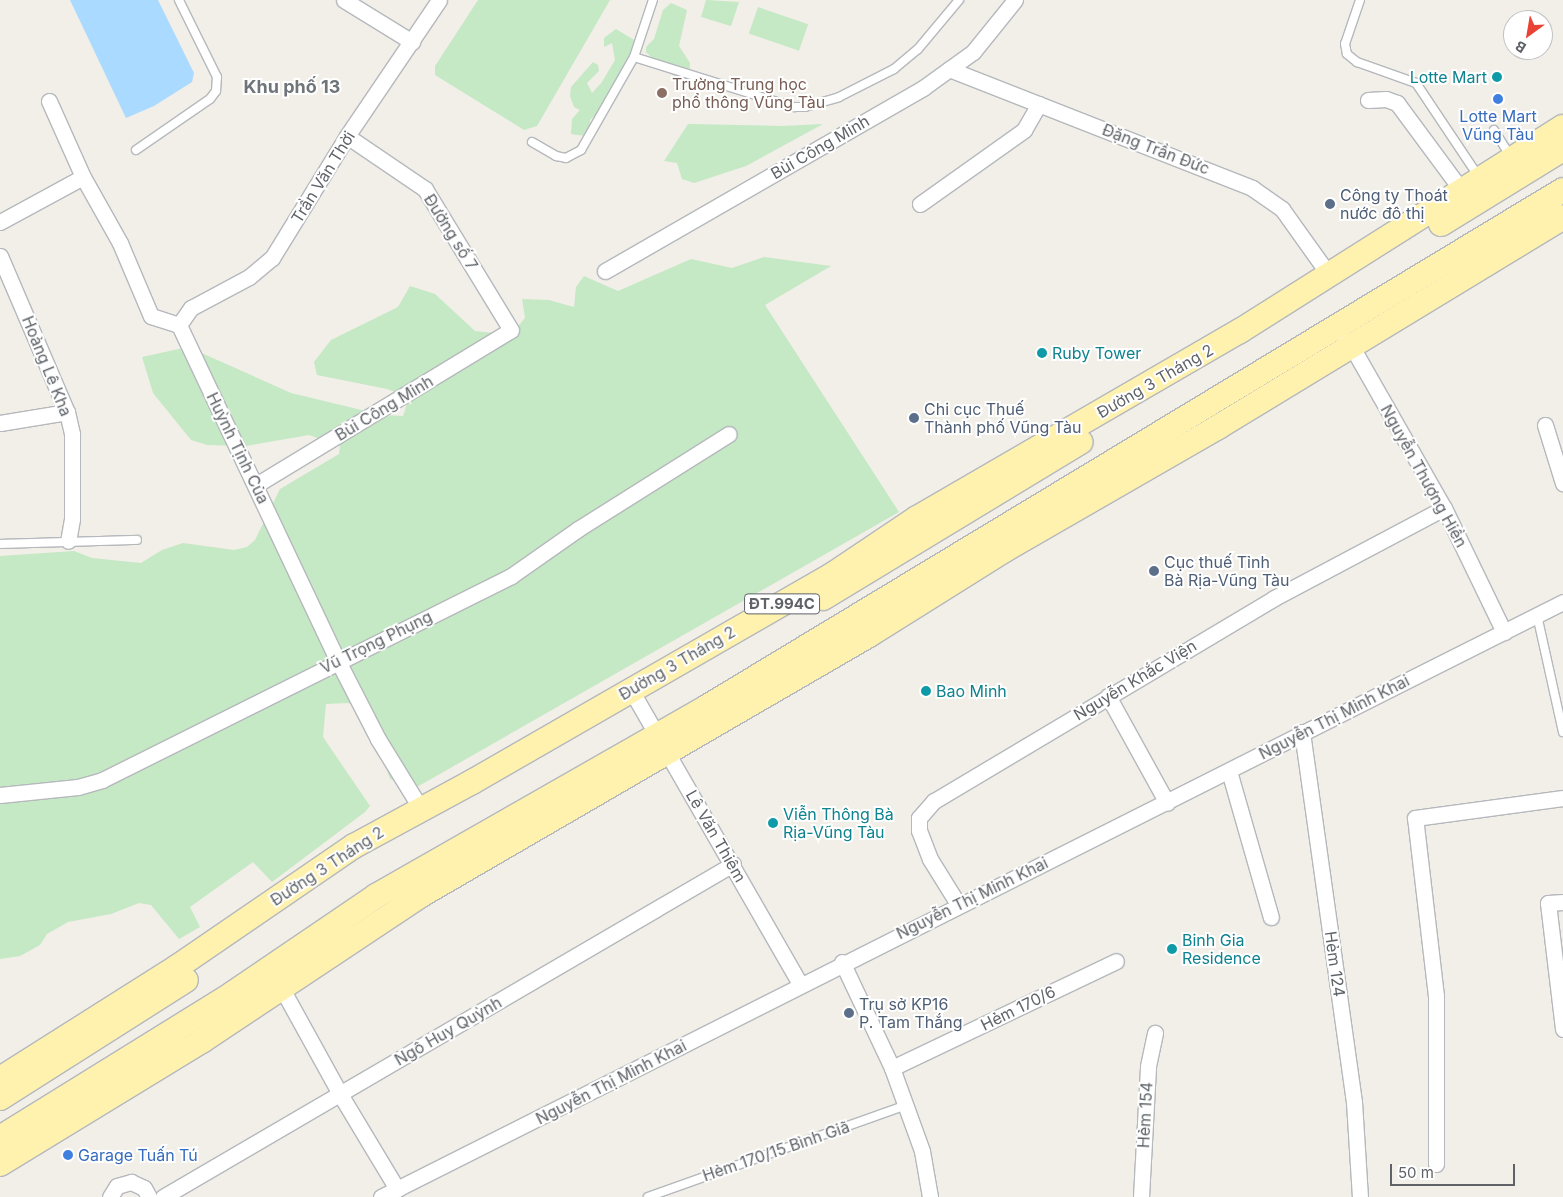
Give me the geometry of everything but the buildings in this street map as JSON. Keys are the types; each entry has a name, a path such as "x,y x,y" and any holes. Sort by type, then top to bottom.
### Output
{"main road":[{"name":"Đường 3 Tháng 2","path":"5,1085 178,985 370,854 430,810 634,696 808,607 1164,384 1309,296 1478,188 1512,159 1563,127"},
{"name":"Đường 3 Tháng 2","path":"1309,296 1329,275 1478,188 1563,149"},
{"name":"ĐT.994C","path":"663,744 1332,330 1563,190"},
{"name":"ĐT.994C","path":"0,1138 32,1130 203,1040 455,863 663,744 869,635 1006,548 1352,347 1563,217"},
{"name":"ĐT.994C","path":"0,1164 32,1130 376,896 455,863"}],"street":[{"path":"344,0 412,42"},
{"name":"Trần Văn Thời","path":"179,325 191,308 249,276 272,258 347,136 439,0"},
{"name":"Bùi Công Minh","path":"605,271 922,88 973,52 1015,0"},
{"name":"Đặng Trần Đức","path":"949,69 1252,188 1282,209 1329,275"},
{"path":"1368,100 1386,100 1397,103 1478,188"},
{"path":"48,101 83,177 120,243 151,316 179,325"},
{"path":"920,204 1024,130 1039,104"},
{"name":"Đường số 7","path":"347,136 425,189 511,330"},
{"path":"0,222 83,177"},
{"name":"Hoàng Lê Kha","path":"0,256 67,412 72,434 72,519 68,541"},
{"name":"Huỳnh Tịnh Của","path":"179,325 338,661 378,739 430,810"},
{"name":"Bùi Công Minh","path":"256,485 511,330"},
{"name":"Nguyễn Thượng Hiền","path":"1332,330 1352,347 1444,508 1504,632"},
{"path":"0,423 67,412"},
{"path":"1545,425 1563,483"},
{"name":"Vũ Trọng Phụng","path":"0,796 78,787 102,780 511,576 578,529 729,434"},
{"name":"Nguyễn Khắc Viện","path":"958,904 930,859 919,831 919,818 934,801 1274,598 1444,508"},
{"name":"Nguyễn Thị Minh Khai","path":"382,1197 842,962 1167,803 1302,732 1563,602"},
{"name":"Lê Văn Thiêm","path":"634,696 733,864 800,984"},
{"path":"1108,696 1167,803"},
{"name":"Hẻm 124","path":"1302,732 1354,1102 1360,1197"},
{"path":"1229,771 1270,918"},
{"path":"1436,1164 1436,996 1415,818 1563,798"},
{"name":"Ngô Huy Quỳnh","path":"163,1197 733,864"},
{"path":"1556,902 1563,1029"},
{"name":"Hẻm 170/6","path":"892,1068 1116,961"},
{"path":"842,962 892,1068 904,1106 922,1151 930,1197"},
{"path":"281,987 340,1094 398,1189"},
{"name":"Hẻm 154","path":"1141,1197 1148,1066 1154,1033"},
{"path":"110,1197 117,1186 130,1182 144,1188 149,1197"}],"lane":[{"path":"136,150 210,99 216,91 217,77 180,0"},
{"path":"532,142 556,156 575,156 634,57 653,0"},
{"path":"634,57 794,107 805,108 839,98 894,69 918,49 959,0"},
{"path":"1360,0 1345,44 1347,54 1357,62 1416,83 1478,188"},
{"path":"1494,130 1512,159"},
{"path":"0,544 137,540"},
{"path":"1537,615 1563,732"},
{"name":"Hẻm 170/15 Bình Giã","path":"648,1197 904,1106"}],"green space":[{"path":"478,0 610,0 537,126 524,130 435,75 435,66"},
{"path":"706,0 739,2 731,26 701,17"},
{"path":"671,3 687,10 679,46 690,63 690,68 677,77 666,72 646,52 646,47 654,39 663,10"},
{"path":"758,7 808,24 799,51 749,33"},
{"path":"616,29 634,40 640,49 617,81 620,92 590,120 591,128 586,136 571,134 572,119 580,110 574,107 570,96 571,87 593,62 598,65 599,71 587,83 592,93 602,82 615,60 612,43 604,47 604,38"},
{"path":"688,124 782,126 823,124 746,166 694,183 682,179 677,163 664,161"},
{"path":"764,257 831,266 765,305 899,512 417,787 390,779 367,712 348,703 326,704 323,737 370,806 365,812 272,882 253,862 190,907 200,927 179,939 151,905 139,903 111,914 68,922 47,934 40,945 20,956 0,959 0,556 74,551 92,558 141,563 162,550 183,543 234,550 247,547 255,540 280,489 339,454 340,446 309,435 246,446 207,445 191,440 153,393 142,357 188,347 291,393 382,415 403,416 409,397 387,389 317,375 314,362 331,340 398,307 410,286 435,294 475,331 494,333 516,329 525,318 522,299 549,300 574,307 576,287 584,276 618,291 691,259 732,268"}],"water":[{"path":"70,0 158,0 194,73 192,82 154,106 126,118"}],"place":[{"name":"Lotte Mart","path":"1497,77"},
{"name":"Trường Trung học phổ thông Vũng Tàu","path":"662,93"},
{"name":"Lotte Mart Vũng Tàu","path":"1498,99"},
{"name":"Công ty Thoát nước đô thị","path":"1330,204"},
{"name":"Ruby Tower","path":"1042,353"},
{"name":"Chi cục Thuế Thành phố Vũng Tàu","path":"914,418"},
{"name":"Cục thuế Tỉnh Bà Rịa-Vũng Tàu","path":"1154,571"},
{"name":"Bao Minh","path":"926,691"},
{"name":"Viễn Thông Bà Rịa-Vũng Tàu","path":"773,823"},
{"name":"Binh Gia Residence","path":"1172,949"},
{"name":"Trụ sở KP16 P. Tam Thắng","path":"849,1013"},
{"name":"Garage Tuấn Tú","path":"68,1155"}],"district":[{"name":"Khu phố 13","path":"292,87"}]}
